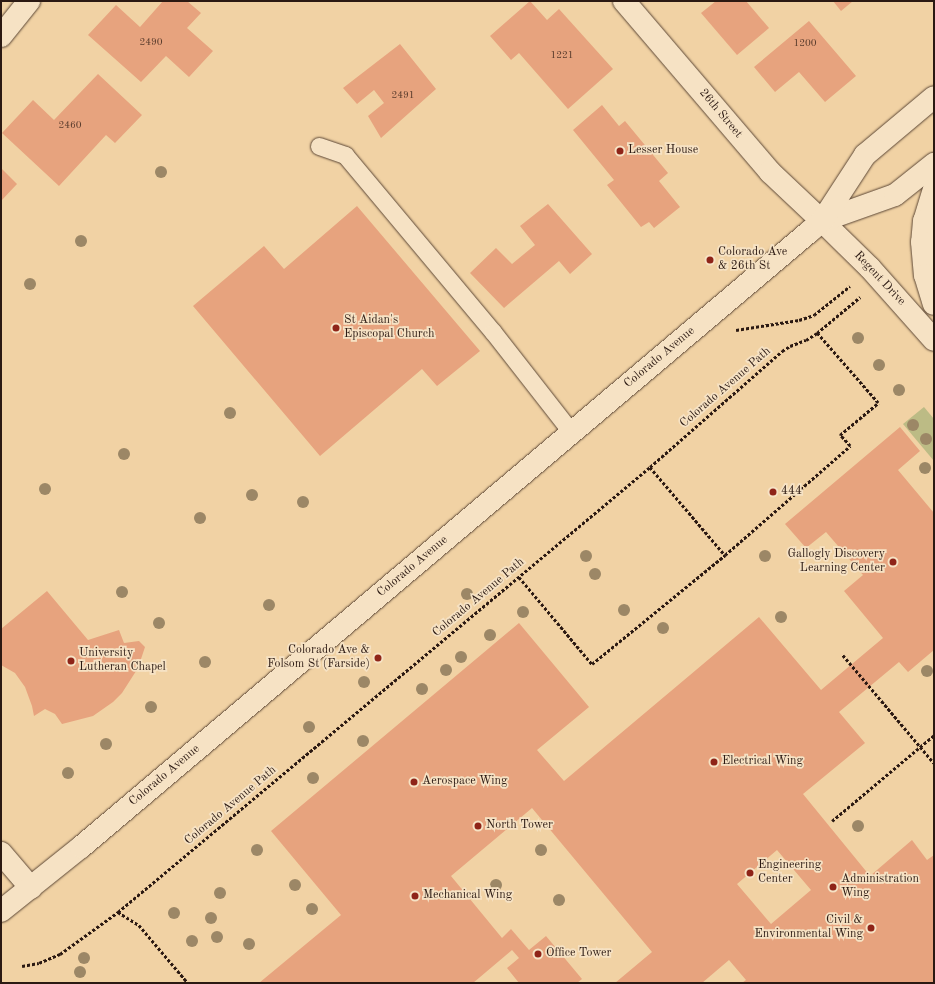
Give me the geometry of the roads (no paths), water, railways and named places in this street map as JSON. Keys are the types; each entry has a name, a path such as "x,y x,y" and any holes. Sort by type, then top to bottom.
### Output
{"main road":[{"path":"1,36 29,1"},
{"name":"26th Street","path":"624,1 770,172 822,221"},
{"name":"Colorado Avenue","path":"1,912 572,433 822,221 865,155 934,97"},
{"name":"Colorado Avenue","path":"822,221 895,195 934,164"},
{"path":"934,189 925,216 922,242 924,269 934,304"},
{"name":"Regent Drive","path":"822,221 870,268 934,340"},
{"path":"1,852 31,888"}],"lane":[{"path":"319,146 345,156 493,332 572,433"}],"place":[{"name":"Lesser House","path":"620,151"},
{"name":"Colorado Ave & 26th St","path":"710,260"},
{"name":"St Aidan's Episcopal Church","path":"336,328"},
{"name":"444","path":"773,492"},
{"name":"Gallogly Discovery Learning Center","path":"893,562"},
{"name":"Colorado Ave & Folsom St (Farside)","path":"378,658"},
{"name":"University Lutheran Chapel","path":"71,661"},
{"name":"Electrical Wing","path":"714,762"},
{"name":"Aerospace Wing","path":"414,782"},
{"name":"North Tower","path":"478,826"},
{"name":"Engineering Center","path":"750,873"},
{"name":"Administration Wing","path":"833,887"},
{"name":"Mechanical Wing","path":"415,896"},
{"name":"Civil & Environmental Wing","path":"871,928"},
{"name":"Office Tower","path":"538,954"}]}
